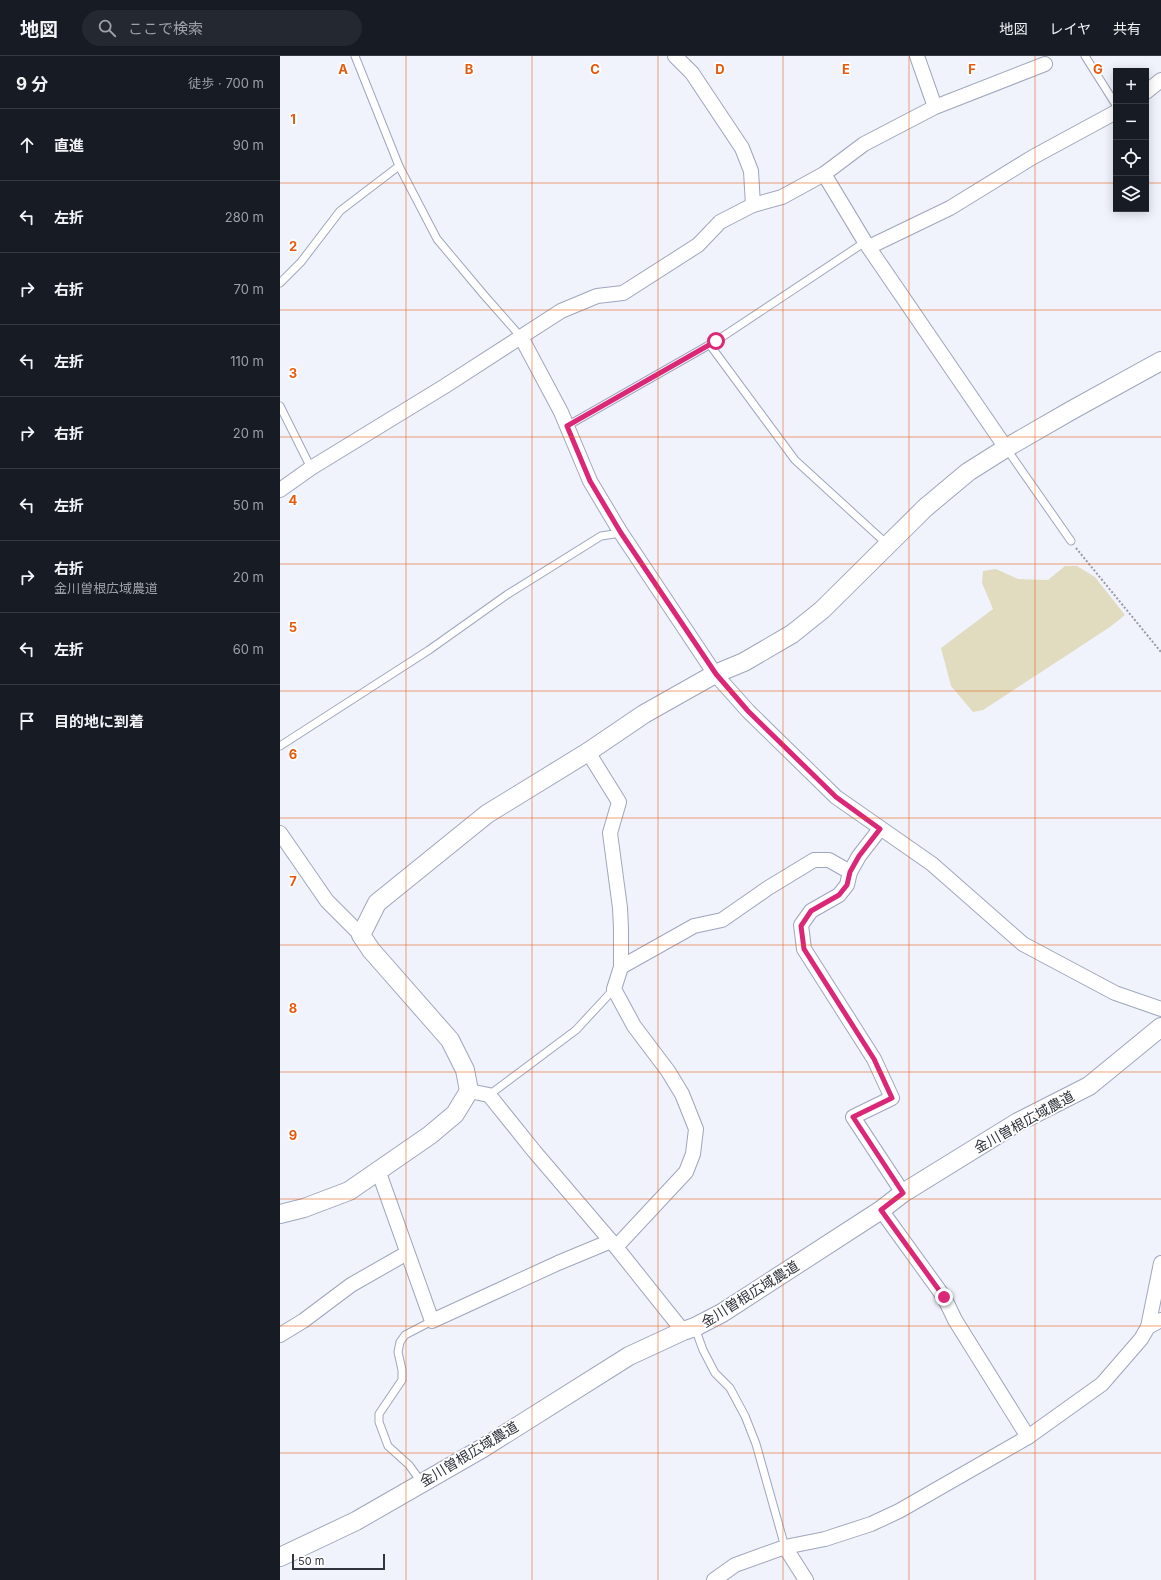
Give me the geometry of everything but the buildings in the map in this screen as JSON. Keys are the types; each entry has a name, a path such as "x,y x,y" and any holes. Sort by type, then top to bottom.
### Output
{"street":[{"path":"675,56 692,73 742,148 751,171 753,205"},
{"path":"917,56 935,107"},
{"path":"280,490 311,468 445,386 561,311 597,296 624,293 698,245 720,222 753,205 782,197 824,174 864,144 935,107 1046,64"},
{"path":"1149,90 1161,80"},
{"path":"867,244 950,208 1033,158 1113,114"},
{"path":"824,174 867,244 1006,448"},
{"path":"521,337 561,412 590,481 621,533 716,674 748,711 836,797 932,864 1023,944 1115,993 1161,1009"},
{"path":"361,935 377,903 487,814 588,752 644,714 716,674 744,662 792,634 822,610 925,508 968,472 1006,448 1161,361"},
{"path":"378,1170 432,1321 558,1263 613,1244 686,1172 693,1154 696,1129 682,1094 668,1071 634,1026 614,989 621,967 620,908 610,833 619,802 588,752"},
{"path":"880,829 859,856 850,872 847,885 839,895 811,911 801,926 804,949 874,1059 892,1098 853,1117 903,1193"},
{"path":"280,833 327,901 361,935 371,950 450,1040 465,1070 469,1091 455,1114 430,1135 349,1191 304,1208 280,1214"},
{"path":"621,967 694,926 722,920 768,888 814,860 829,860 850,872"},
{"name":"金川曽根広域農道","path":"280,1557 356,1521 422,1483 482,1448 629,1356 722,1313 881,1210 903,1193 1018,1122 1089,1086 1161,1028"},
{"path":"469,1091 489,1095 534,1151 613,1244 689,1329"},
{"path":"881,1210 944,1297 955,1320 1028,1437"},
{"path":"280,1335 303,1321 351,1285 407,1253"},
{"path":"714,1580 735,1565 785,1547 825,1539 871,1524 899,1511 1028,1437 1102,1384 1155,1324 1161,1263"},
{"path":"785,1547 806,1580"}],"lane":[{"path":"355,56 399,166 436,239 521,337"},
{"path":"1085,56 1115,104"},
{"path":"280,283 301,262 340,211 399,166"},
{"path":"567,426 710,344 867,244"},
{"path":"710,344 795,460 888,545"},
{"path":"280,406 311,468"},
{"path":"1006,448 1071,541"},
{"path":"280,746 429,650 508,594 601,536 621,533"},
{"path":"489,1095 576,1030 614,989"},
{"path":"422,1483 409,1464 388,1446 379,1422 379,1414 402,1380 402,1370 398,1352 400,1342 405,1335 432,1321"},
{"path":"689,1329 703,1350 715,1373 730,1388 745,1416 756,1444 785,1547"}],"path":[{"path":"1071,541 1161,652"}],"shaded area":[{"path":"1065,566 1077,566 1095,577 1125,615 1110,627 983,710 973,712 951,686 941,648 993,609 982,583 983,571 996,569 1018,579 1048,580"}],"route":[{"path":"716,341 567,426 590,481 621,533 716,674 748,711 836,797 880,829 859,856 850,872 847,885 839,895 811,911 801,926 804,949 874,1059 892,1098 853,1117 903,1193 881,1210 944,1297"}]}
